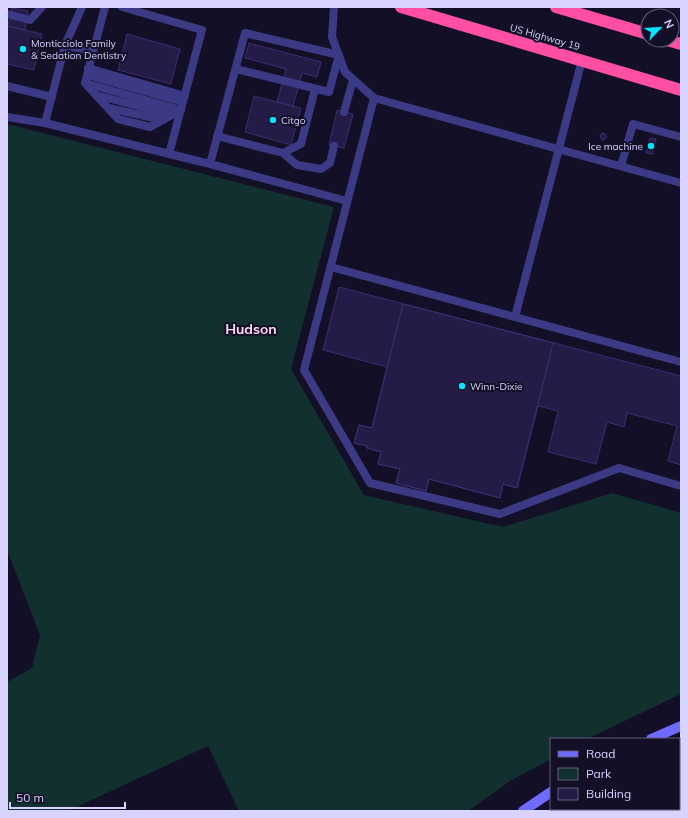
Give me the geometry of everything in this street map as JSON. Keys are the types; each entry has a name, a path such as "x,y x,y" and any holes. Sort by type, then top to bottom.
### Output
{"highway":[{"name":"US Highway 19","path":"401,7 681,90"},
{"path":"556,7 575,10 640,31"}],"street":[{"path":"653,738 681,726"},
{"path":"522,811 550,793"}],"lane":[{"path":"7,14 30,20 42,7"},
{"path":"45,123 65,45 82,7"},
{"path":"105,7 87,76 96,95 118,119 150,127 173,115 183,103"},
{"path":"122,7 202,30 169,154"},
{"path":"334,7 332,37 345,72 374,98 681,183"},
{"path":"210,164 245,33 339,55"},
{"path":"65,45 93,52"},
{"path":"236,69 330,92 339,55"},
{"path":"515,317 582,60"},
{"path":"87,76 183,103"},
{"path":"87,76 183,103"},
{"path":"344,112 354,80"},
{"path":"7,86 52,97"},
{"path":"283,153 301,144 315,89"},
{"path":"96,95 173,115"},
{"path":"374,98 304,370 370,483 500,514 618,468 681,486"},
{"path":"7,117 45,123 210,164 347,201"},
{"path":"621,166 633,124 681,137"},
{"path":"218,136 283,153 297,165 321,169 330,163 334,146"},
{"path":"331,267 681,362"}],"green space":[{"path":"7,124 334,207 291,369 364,495 503,527 612,493 681,513 681,694 589,738 550,738 550,760 510,781 468,811 239,811 208,746 68,811 7,811 7,682 32,668 40,635 7,550"}],"building":[{"path":"12,8 28,11 25,30 8,26"},
{"name":"Monticciolo Family & Sedation Dentistry","path":"7,26 42,34 34,70 7,64"},
{"path":"127,34 180,49 171,84 118,70"},
{"name":"Citgo","path":"249,43 321,62 317,77 302,73 293,106 277,102 286,69 245,58"},
{"name":"Citgo","path":"254,96 301,108 291,145 245,132"},
{"path":"337,110 353,114 344,148 329,145"},
{"path":"602,133 607,137 604,140 602,140 600,136"},
{"name":"Ice machine","path":"650,138 656,139 652,154 646,153"},
{"name":"Winn-Dixie","path":"339,287 681,376 681,465 668,461 677,426 627,413 624,427 607,422 596,464 548,452 558,411 538,406 517,488 503,484 500,498 429,479 426,491 396,483 400,469 378,464 381,452 367,448 367,446 354,443 359,425 372,428 387,367 323,350"},
{"name":"Winn-Dixie","path":"403,304 553,343 517,488 503,484 500,498 429,479 426,491 396,483 400,469 378,464 381,452 367,448 367,446 354,443 359,425 372,428"}],"place":[{"name":"Monticciolo Family & Sedation Dentistry","path":"23,49"},
{"name":"Citgo","path":"273,120"},
{"name":"Ice machine","path":"651,146"},
{"name":"Winn-Dixie","path":"462,386"}],"district":[{"name":"Hudson","path":"251,329"}]}
